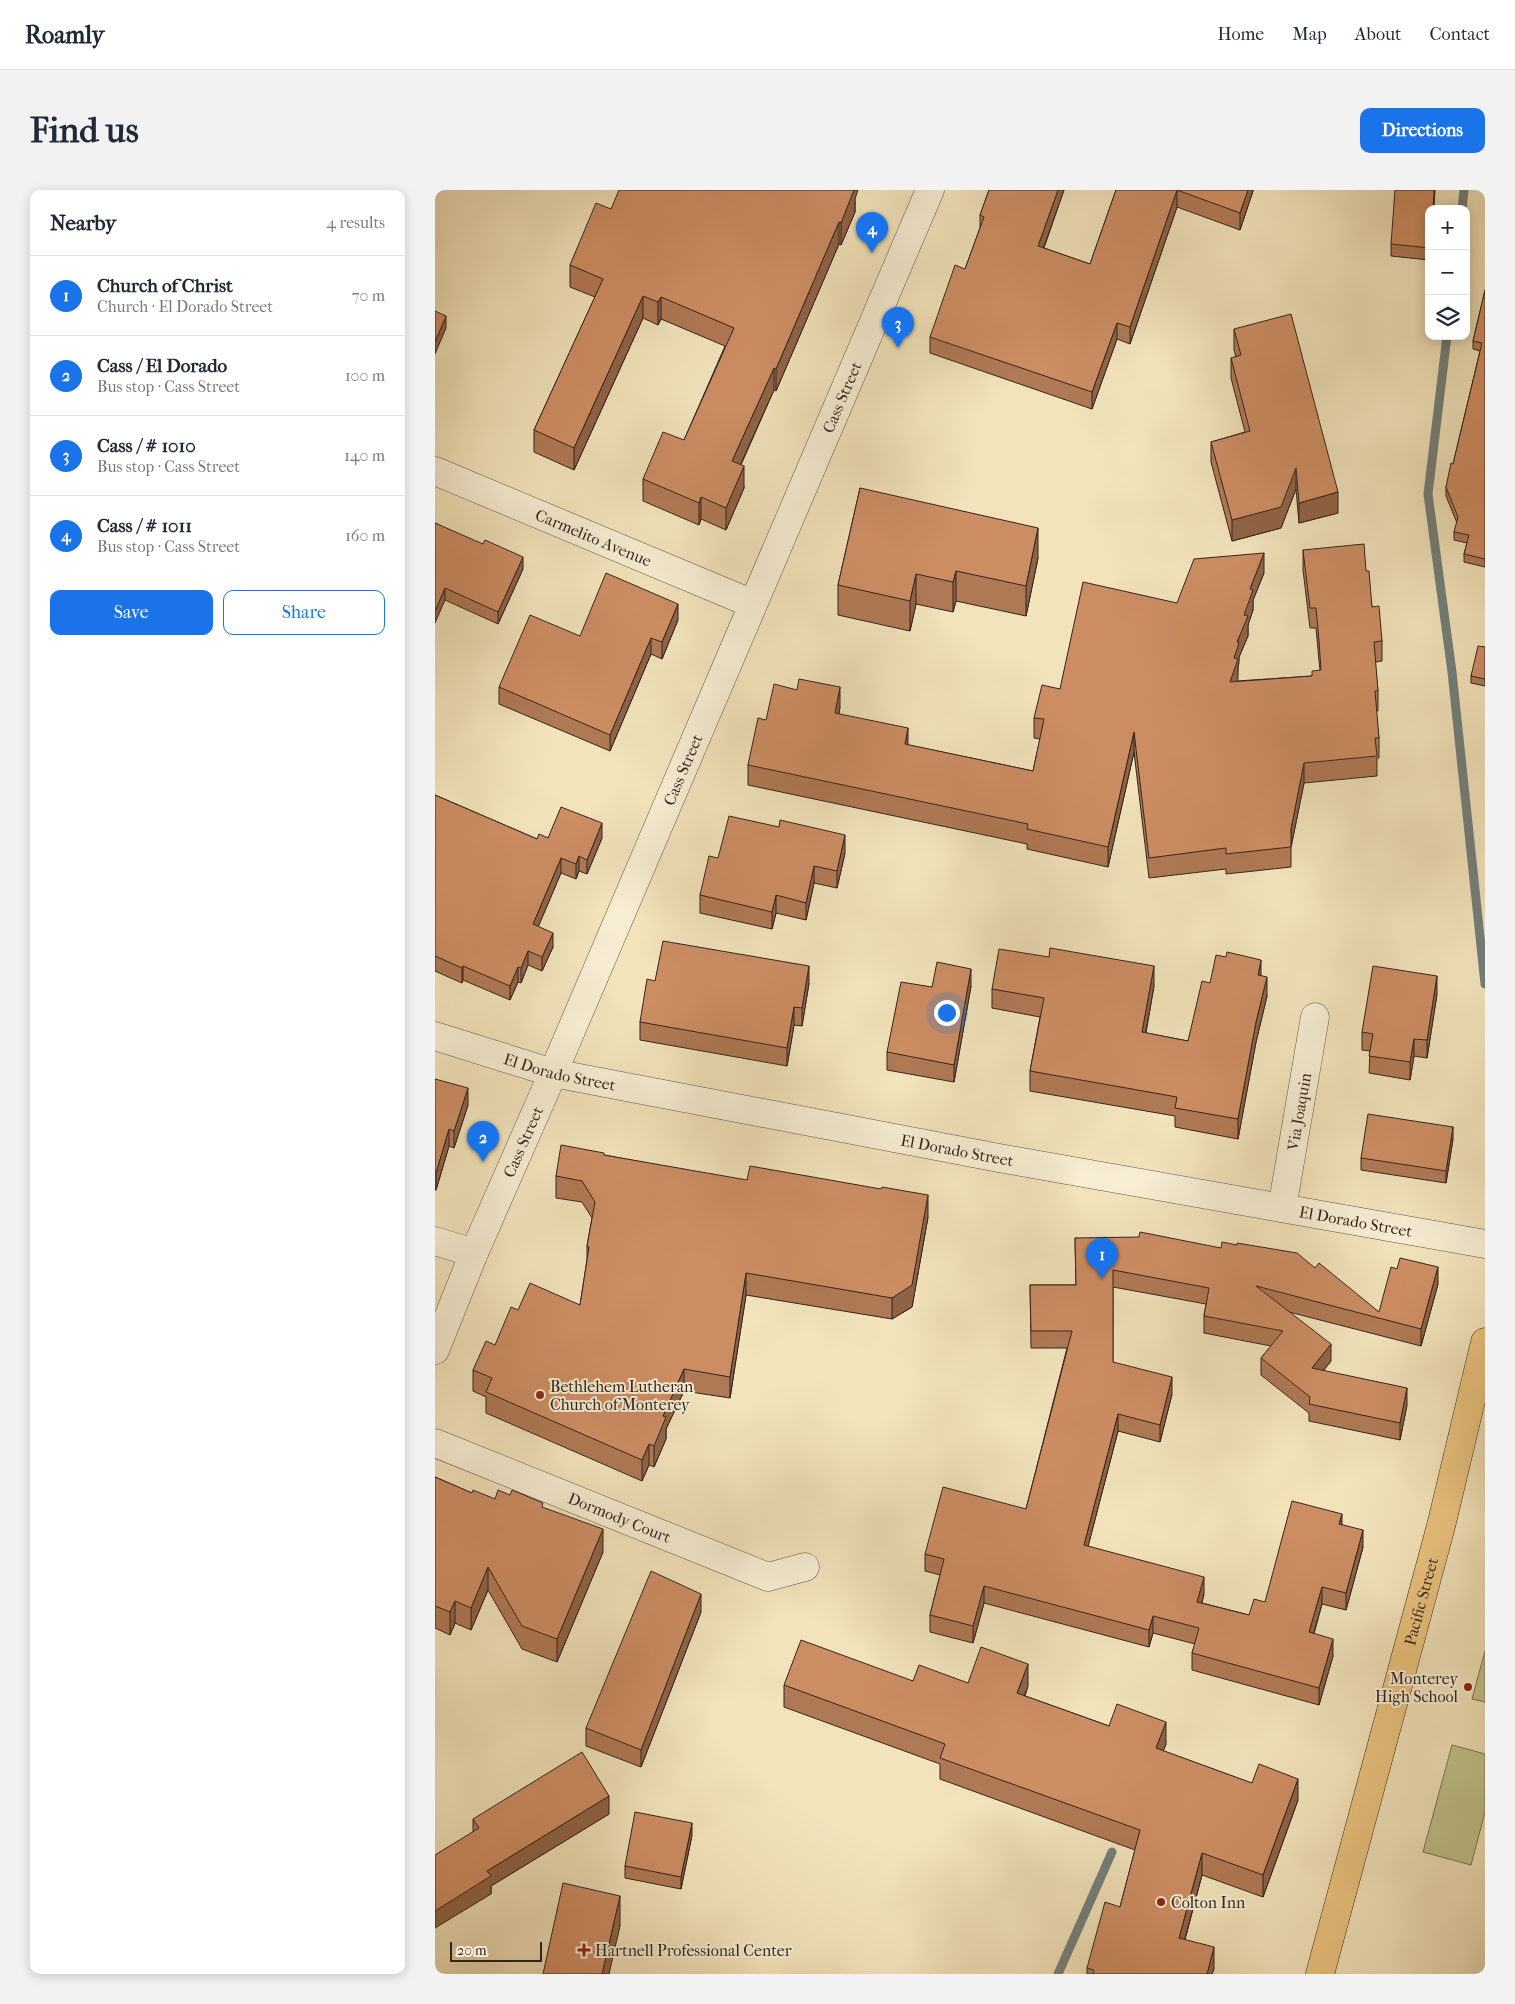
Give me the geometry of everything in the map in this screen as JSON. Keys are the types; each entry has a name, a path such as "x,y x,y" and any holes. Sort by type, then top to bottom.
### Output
{"main road":[{"name":"Pacific Street","path":"1320,1974 1441,1526 1485,1342"}],"street":[{"name":"Cass Street","path":"435,1350 474,1253 553,1073 930,190"},
{"name":"Carmelito Avenue","path":"435,471 753,604"},
{"name":"Via Joaquin","path":"1282,1208 1315,1017"},
{"name":"El Dorado Street","path":"435,1036 553,1073 828,1126 1485,1244"},
{"path":"435,1241 474,1253"},
{"name":"Dormody Court","path":"435,1442 769,1577 805,1567"}],"green space":[{"path":"1485,1651 1485,1702 1472,1699"},
{"path":"1452,1745 1485,1754 1485,1812 1471,1865 1423,1852"}],"building":[{"path":"619,190 854,190 776,369 774,368 732,461 744,466 726,508 701,497 699,503 643,479 663,432 684,440 734,328 661,297 658,302 643,296 574,448 534,430 603,279 570,265 596,203 611,209"},
{"path":"989,190 1058,190 1038,246 1090,264 1116,190 1177,190 1130,327 1117,323 1092,392 930,337 955,265 965,269 984,217 980,215"},
{"path":"1177,190 1248,190 1240,213"},
{"path":"1395,190 1434,190 1433,205 1425,205 1425,248 1391,244"},
{"path":"1485,290 1485,559 1464,554 1469,535 1454,532 1458,517 1446,487 1482,343 1473,341"},
{"path":"435,311 446,316 435,342"},
{"path":"1291,314 1338,492 1299,503 1296,468 1281,507 1232,520 1211,442 1250,431 1231,358 1241,355 1234,329"},
{"path":"860,488 1038,528 1026,586 956,571 953,582 916,574 910,601 838,585"},
{"path":"435,523 483,544 485,540 523,557 498,612 445,588 435,611"},
{"path":"1364,544 1366,571 1369,571 1372,607 1379,606 1382,641 1374,642 1378,691 1375,691 1379,738 1375,738 1377,756 1304,763 1291,829 1291,847 1226,854 1226,848 1149,858 1134,732 1108,847 1027,829 1028,824 748,765 758,718 766,720 774,684 797,690 799,679 840,687 835,713 908,728 905,744 1033,771 1044,719 1034,718 1042,685 1060,689 1083,582 1177,603 1194,559 1264,553 1250,589 1253,590 1244,615 1248,616 1237,642 1239,643 1234,658 1238,659 1230,682 1312,676 1312,671 1321,670 1319,641 1316,608 1310,608 1303,550"},
{"path":"606,573 678,604 662,642 651,638 610,735 499,687 530,615 580,636"},
{"path":"1478,646 1485,647 1485,679 1471,676"},
{"path":"435,795 537,839 539,834 548,838 561,807 602,823 587,860 579,856 576,864 561,858 533,924 553,933 542,957 528,951 521,968 518,967 510,986 435,956"},
{"path":"729,816 779,827 780,820 845,835 837,871 814,866 806,903 776,895 772,912 700,895 709,856 718,858"},
{"path":"663,941 809,966 802,1008 794,1007 787,1048 640,1022 647,979 655,981"},
{"path":"1050,948 1154,966 1142,1032 1188,1041 1202,981 1210,983 1216,955 1226,957 1227,952 1261,960 1258,975 1267,977 1256,1022 1238,1119 1175,1108 1177,1097 1030,1071 1044,998 992,989 999,949 1049,957"},
{"path":"937,962 971,969 954,1065 887,1052 901,982 932,987"},
{"path":"1373,966 1437,976 1427,1040 1414,1039 1410,1062 1369,1056 1373,1034 1362,1032"},
{"path":"435,1079 468,1088 454,1131 449,1129 436,1173 435,1173"},
{"path":"1368,1114 1453,1127 1446,1171 1361,1158"},
{"path":"561,1145 604,1153 604,1155 747,1180 750,1166 881,1189 882,1187 928,1195 912,1285 892,1298 746,1273 730,1377 684,1369 663,1416 666,1417 654,1446 649,1444 642,1460 486,1392 492,1378 473,1370 486,1341 495,1345 511,1307 518,1310 530,1283 580,1305 589,1247 587,1246 595,1202 582,1181 556,1176"},
{"path":"1140,1232 1221,1248 1222,1242 1297,1253 1315,1268 1319,1263 1379,1312 1391,1267 1397,1269 1400,1258 1438,1267 1421,1329 1256,1286 1331,1344 1312,1368 1407,1388 1400,1423 1309,1404 1310,1397 1261,1358 1283,1331 1204,1316 1209,1288 1113,1270 1113,1362 1172,1377 1160,1425 1118,1414 1084,1545 1204,1577 1197,1602 1249,1615 1254,1599 1265,1602 1292,1501 1342,1514 1339,1524 1363,1530 1346,1593 1322,1587 1309,1632 1333,1639 1319,1688 1192,1653 1199,1628 1153,1616 1149,1630 984,1586 973,1626 930,1615 944,1559 925,1554 943,1487 1026,1509 1072,1331 1031,1331 1030,1285 1076,1285 1075,1238 1139,1237"},
{"path":"435,1477 472,1493 473,1490 495,1499 498,1490 510,1495 512,1490 543,1503 542,1507 603,1529 557,1639 522,1626 488,1567 471,1608 455,1601 450,1612 435,1606"},
{"path":"651,1571 701,1594 641,1750 586,1728"},
{"path":"801,1640 913,1681 919,1665 968,1683 981,1647 1028,1664 1017,1693 1109,1726 1117,1704 1166,1722 1156,1748 1252,1783 1259,1764 1298,1779 1263,1875 1202,1853 1179,1938 1214,1947 1207,1974 1093,1974 1094,1970 1087,1968 1105,1902 1120,1907 1140,1830 940,1758 945,1744 784,1685"},
{"path":"582,1752 609,1796 487,1871 491,1876 435,1911 435,1855 479,1828 473,1819"},
{"path":"635,1812 692,1823 681,1877 625,1866"},
{"path":"563,1883 620,1896 602,1974 543,1974"}],"waterway":[{"path":"1462,205 1464,190"},
{"path":"1447,340 1428,494 1452,672 1485,984"},
{"path":"1058,1974 1112,1852"}],"place":[{"name":"Cass / # 1011","path":"872,253"},
{"name":"Cass / # 1010","path":"898,348"},
{"name":"Cass / El Dorado","path":"483,1162"},
{"name":"Church of Christ","path":"1102,1279"},
{"name":"Bethlehem Lutheran Church of Monterey","path":"540,1395"},
{"name":"Monterey High School","path":"1468,1687"},
{"name":"Colton Inn","path":"1161,1902"},
{"name":"Hartnell Professional Center","path":"584,1950"}]}
